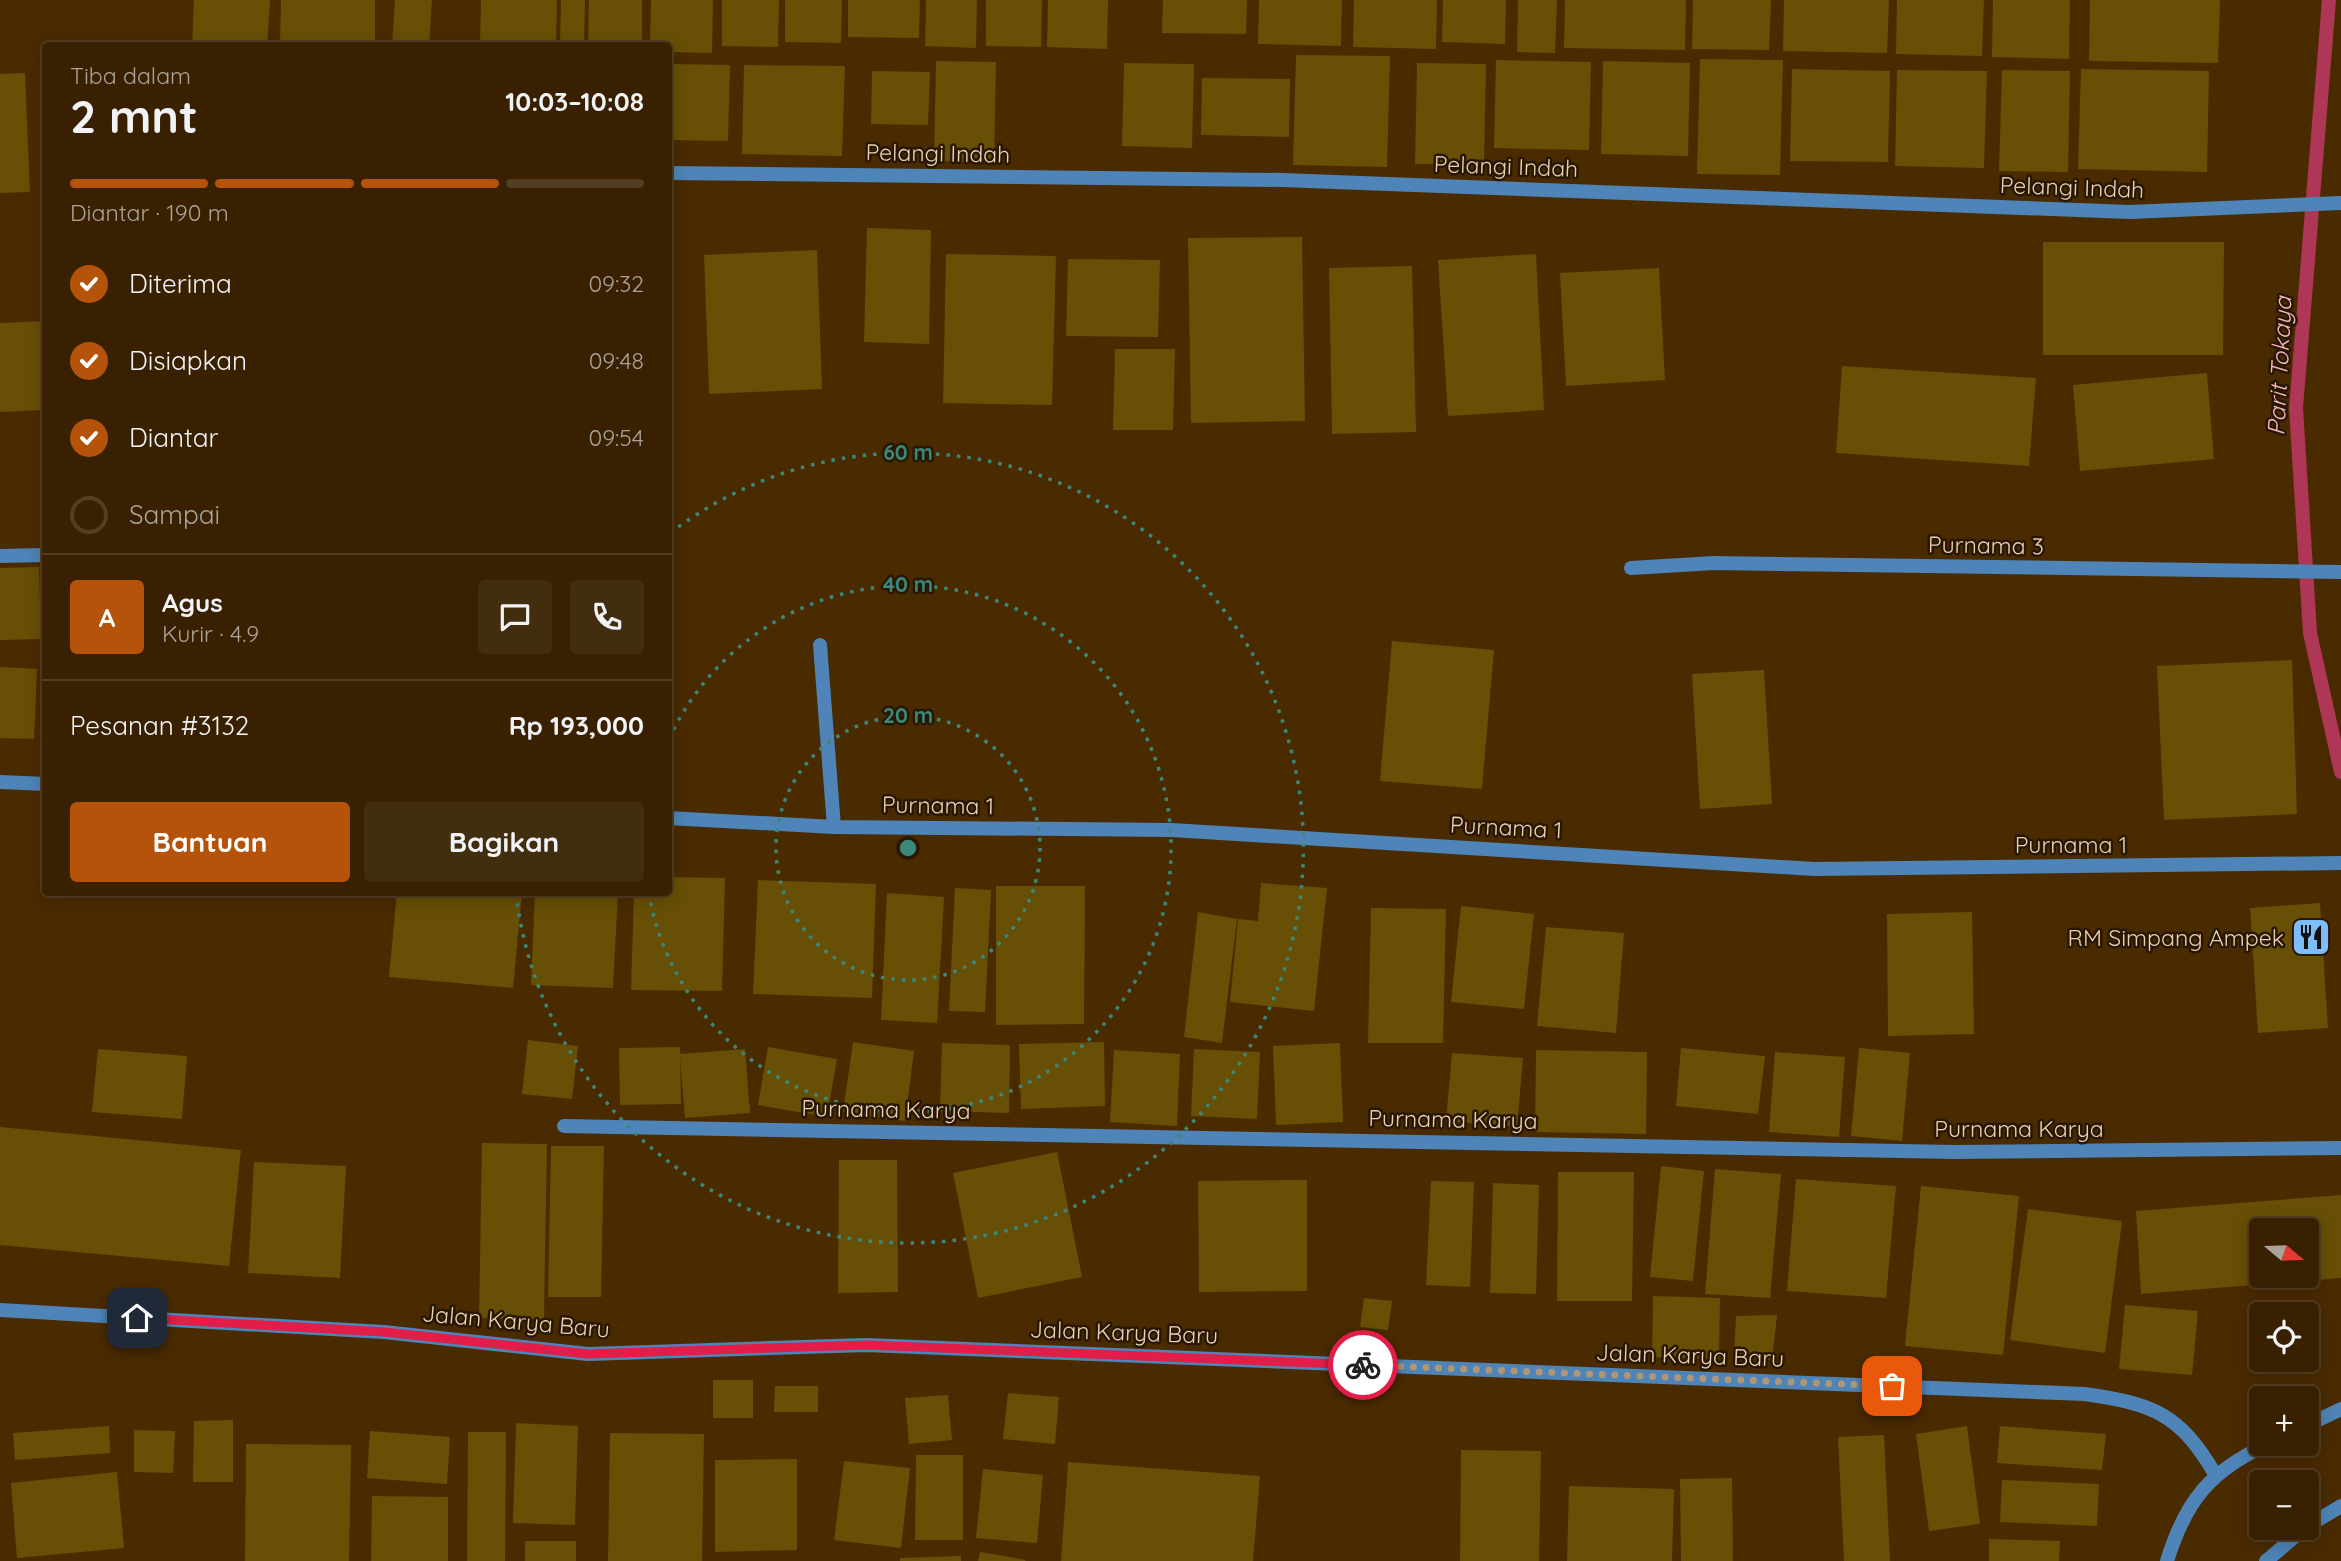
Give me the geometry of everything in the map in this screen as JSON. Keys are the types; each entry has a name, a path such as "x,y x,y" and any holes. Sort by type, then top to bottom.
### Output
{"street":[{"name":"Pelangi Indah","path":"672,173 1282,180 2130,212 2265,209 2341,203"},
{"path":"0,556 42,555"},
{"name":"Purnama 3","path":"1631,568 1714,563 2336,572"},
{"path":"820,645 834,827"},
{"path":"0,782 42,784"},
{"name":"Purnama 1","path":"672,818 834,827 1171,830 1814,869 2341,863"},
{"name":"Purnama Karya","path":"564,1126 1955,1152 2341,1148"},
{"name":"Jalan Karya Baru","path":"0,1310 384,1332 588,1354 866,1345 2085,1394 2155,1409 2184,1430 2215,1474"},
{"path":"2319,1420 2341,1409"},
{"path":"2167,1561 2190,1506 2215,1474 2249,1455"},
{"path":"2319,1519 2341,1506"},
{"path":"2266,1561 2288,1540"}],"building":[{"path":"194,0 270,0 267,42 192,42"},
{"path":"281,0 375,0 375,42 280,42"},
{"path":"395,0 432,0 429,42 392,42"},
{"path":"481,0 557,0 556,42 480,42"},
{"path":"561,0 585,0 584,42 560,42"},
{"path":"589,0 642,0 642,42 588,42"},
{"path":"651,0 713,0 712,53 672,52 672,42 650,42"},
{"path":"722,0 779,0 778,47 722,46"},
{"path":"785,0 842,0 841,43 785,42"},
{"path":"848,0 920,0 919,38 848,37"},
{"path":"926,0 977,0 976,48 925,46"},
{"path":"986,0 1042,0 1041,47 986,46"},
{"path":"1048,0 1108,0 1107,49 1047,47"},
{"path":"1163,0 1247,0 1246,34 1162,33"},
{"path":"1259,0 1342,0 1341,46 1258,44"},
{"path":"1354,0 1437,0 1436,49 1353,47"},
{"path":"1443,0 1506,0 1505,44 1442,42"},
{"path":"1518,0 1557,0 1555,53 1517,52"},
{"path":"1565,0 1686,0 1685,50 1564,48"},
{"path":"1693,0 1771,0 1769,50 1692,49"},
{"path":"1784,0 1889,0 1887,53 1783,51"},
{"path":"1897,0 1984,0 1982,56 1896,54"},
{"path":"1993,0 2070,0 2069,59 1992,57"},
{"path":"2090,0 2220,0 2218,63 2089,61"},
{"path":"1296,55 1390,56 1387,167 1293,165"},
{"path":"1700,59 1783,60 1780,175 1697,174"},
{"path":"1496,60 1591,62 1589,150 1494,148"},
{"path":"936,61 996,62 994,162 934,161"},
{"path":"1603,61 1690,63 1688,156 1601,154"},
{"path":"1124,63 1194,64 1192,148 1122,146"},
{"path":"1417,63 1486,64 1484,164 1415,164"},
{"path":"672,64 730,65 728,141 672,140"},
{"path":"744,65 845,66 842,156 742,154"},
{"path":"1792,69 1890,71 1888,162 1790,161"},
{"path":"2081,69 2209,71 2207,172 2078,169"},
{"path":"1897,70 1987,71 1984,168 1895,166"},
{"path":"2002,70 2070,71 2068,172 1999,171"},
{"path":"872,71 930,72 928,125 871,124"},
{"path":"25,73 30,192 0,193 0,74"},
{"path":"1202,78 1290,79 1289,137 1201,135"},
{"path":"867,228 931,230 929,344 864,342"},
{"path":"1302,237 1305,421 1191,423 1188,238"},
{"path":"2043,242 2224,242 2223,355 2043,355"},
{"path":"817,250 822,389 709,394 704,255"},
{"path":"946,254 1056,256 1052,405 943,403"},
{"path":"1536,254 1544,410 1448,416 1438,260"},
{"path":"1068,259 1160,260 1158,337 1066,336"},
{"path":"1412,266 1416,432 1332,434 1329,268"},
{"path":"1659,268 1665,380 1566,386 1560,273"},
{"path":"42,321 42,410 0,412 0,323"},
{"path":"1115,349 1175,349 1173,430 1113,430"},
{"path":"1842,366 2036,378 2029,466 1836,453"},
{"path":"2207,373 2214,459 2080,471 2073,385"},
{"path":"39,567 41,639 0,640 0,568"},
{"path":"1392,641 1494,650 1482,789 1380,781"},
{"path":"2292,660 2297,814 2164,820 2157,666"},
{"path":"0,667 37,669 34,739 0,738"},
{"path":"1764,670 1772,804 1700,809 1692,674"},
{"path":"672,877 725,878 722,991 631,990 634,896 672,896"},
{"path":"758,880 876,884 872,998 753,994"},
{"path":"1261,883 1327,888 1314,1011 1230,1002 1238,919 1258,921"},
{"path":"996,886 1085,886 1084,1024 996,1025"},
{"path":"955,888 991,890 985,1012 949,1011"},
{"path":"887,893 944,897 937,1023 881,1020"},
{"path":"397,896 522,896 513,988 389,977"},
{"path":"535,896 618,896 613,988 531,985"},
{"path":"2320,903 2328,1028 2258,1033 2250,908"},
{"path":"1461,906 1534,914 1524,1009 1451,1002"},
{"path":"1371,908 1446,909 1443,1043 1368,1043"},
{"path":"1198,912 1237,919 1222,1043 1184,1037"},
{"path":"1972,912 1974,1034 1888,1036 1887,914"},
{"path":"1546,927 1624,933 1616,1033 1537,1026"},
{"path":"528,1040 578,1046 572,1099 522,1094"},
{"path":"853,1042 914,1051 905,1121 843,1112"},
{"path":"1104,1042 1105,1106 1021,1109 1019,1044"},
{"path":"942,1043 1010,1045 1009,1113 940,1111"},
{"path":"1340,1043 1343,1122 1276,1125 1273,1046"},
{"path":"680,1047 680,1054 745,1049 750,1113 685,1118 680,1057 681,1104 620,1105 619,1048"},
{"path":"768,1047 837,1059 827,1117 758,1105"},
{"path":"1681,1048 1765,1056 1758,1114 1676,1106"},
{"path":"1859,1048 1910,1053 1902,1141 1851,1136"},
{"path":"98,1049 187,1056 182,1119 92,1112"},
{"path":"1194,1049 1260,1052 1257,1119 1191,1116"},
{"path":"1114,1050 1180,1054 1177,1126 1110,1122"},
{"path":"1536,1050 1647,1052 1646,1134 1535,1132"},
{"path":"1775,1052 1845,1057 1839,1137 1769,1132"},
{"path":"1452,1053 1523,1058 1517,1127 1446,1121"},
{"path":"0,1127 241,1150 229,1266 0,1245"},
{"path":"482,1143 547,1144 544,1319 479,1318"},
{"path":"551,1146 604,1146 601,1297 548,1297"},
{"path":"1057,1152 1082,1277 978,1298 953,1173"},
{"path":"839,1160 897,1160 898,1292 838,1293"},
{"path":"254,1162 346,1166 340,1278 248,1273"},
{"path":"1661,1166 1704,1171 1693,1281 1650,1277"},
{"path":"1715,1169 1781,1174 1770,1298 1705,1294"},
{"path":"1558,1172 1634,1172 1632,1301 1557,1301"},
{"path":"1796,1179 1896,1186 1886,1298 1787,1291"},
{"path":"1307,1180 1307,1291 1199,1292 1198,1181"},
{"path":"1431,1181 1474,1182 1470,1287 1426,1285"},
{"path":"1493,1183 1539,1185 1536,1294 1490,1293"},
{"path":"1921,1186 2019,1196 2003,1355 1905,1346"},
{"path":"2341,1195 2341,1278 2319,1280 2319,1218 2249,1218 2249,1285 2141,1294 2136,1211"},
{"path":"2028,1209 2122,1221 2105,1353 2010,1340"},
{"path":"1653,1296 1720,1298 1719,1359 1652,1357"},
{"path":"1364,1298 1392,1301 1388,1330 1360,1327"},
{"path":"2125,1305 2198,1311 2192,1375 2119,1369"},
{"path":"1777,1315 1772,1360 1734,1355 1736,1316"},
{"path":"713,1380 753,1380 753,1418 713,1418"},
{"path":"775,1386 818,1386 818,1412 774,1412"},
{"path":"1008,1393 1059,1397 1055,1444 1003,1439"},
{"path":"948,1395 952,1440 909,1444 905,1398"},
{"path":"233,1420 233,1482 193,1482 194,1421"},
{"path":"516,1423 578,1426 575,1525 513,1523"},
{"path":"109,1426 110,1453 15,1460 13,1433"},
{"path":"1967,1426 1980,1524 1929,1531 1916,1434"},
{"path":"2000,1426 2106,1434 2102,1470 1997,1463"},
{"path":"134,1430 175,1431 173,1473 134,1472"},
{"path":"370,1431 450,1437 447,1484 367,1478"},
{"path":"468,1432 506,1432 505,1561 467,1561"},
{"path":"610,1433 704,1434 702,1561 608,1561"},
{"path":"1884,1435 1890,1561 1844,1561 1838,1437"},
{"path":"246,1444 351,1445 349,1561 245,1561"},
{"path":"1461,1450 1541,1451 1539,1561 1460,1561"},
{"path":"916,1455 963,1455 963,1540 915,1540"},
{"path":"797,1459 797,1550 715,1552 715,1460"},
{"path":"844,1461 910,1468 901,1548 834,1540"},
{"path":"1068,1462 1260,1476 1253,1561 1061,1561"},
{"path":"983,1469 1043,1475 1037,1543 976,1538"},
{"path":"117,1472 124,1548 17,1558 11,1483"},
{"path":"1732,1478 1733,1561 1681,1561 1680,1479"},
{"path":"2002,1480 2099,1484 2097,1526 2000,1522"},
{"path":"1569,1486 1674,1489 1672,1561 1567,1561"},
{"path":"372,1496 448,1497 448,1561 371,1561"},
{"path":"1989,1539 2060,1541 2059,1561 1989,1561"},
{"path":"525,1541 576,1541 576,1561 525,1561"},
{"path":"980,1552 1026,1560 978,1561"},
{"path":"961,1556 961,1561 900,1561 900,1558"}],"waterway":[{"name":"Parit Tokaya","path":"2329,0 2296,408 2310,633 2341,772"}],"way so far":[{"path":"1363,1365 1892,1386"}],"place":[{"name":"RM Simpang Ampek","path":"2311,937"}],"route":[{"path":"137,1318 384,1332 588,1354 866,1345 1363,1365"}]}
